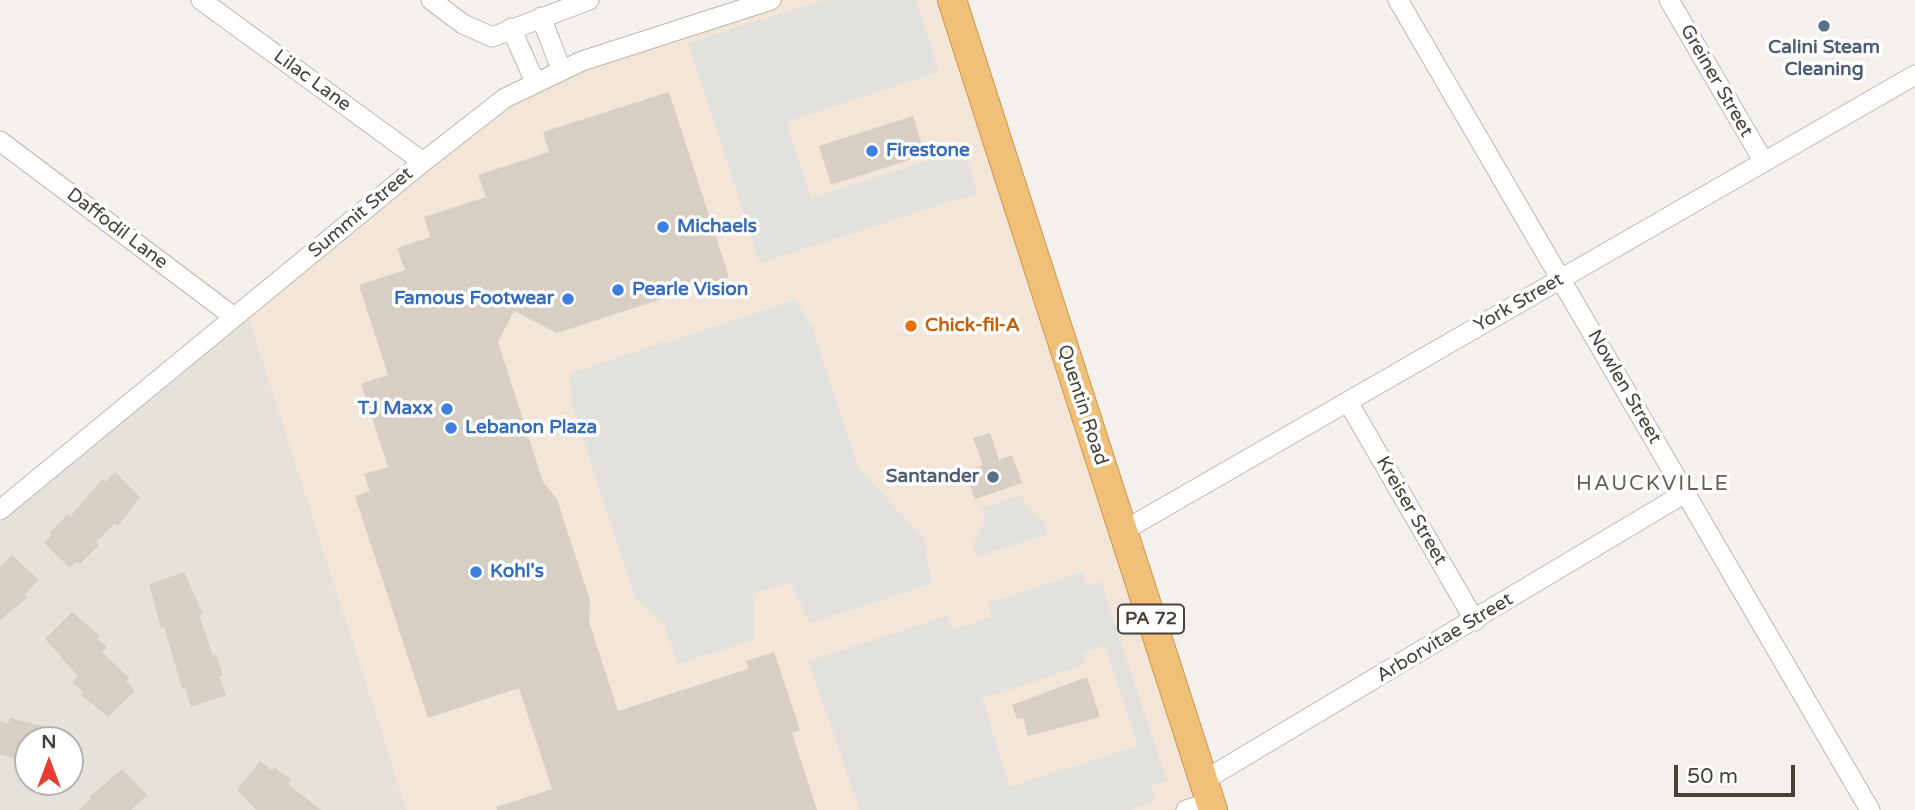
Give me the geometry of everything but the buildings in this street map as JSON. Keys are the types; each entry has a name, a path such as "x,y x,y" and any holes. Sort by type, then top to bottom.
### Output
{"highway":[{"name":"Quentin Road","path":"952,0 1122,531 1203,801"}],"street":[{"name":"Lilac Lane","path":"201,0 423,162"},
{"path":"431,0 463,24 492,37 589,0"},
{"name":"Summit Street","path":"0,510 485,113 561,69 771,0"},
{"name":"Nowlen Street","path":"1398,0 1870,810"},
{"name":"Greiner Street","path":"1669,0 1764,162"},
{"path":"541,17 561,69"},
{"path":"511,28 537,81"},
{"name":"York Street","path":"1122,531 1915,75"},
{"name":"Daffodil Lane","path":"0,141 234,317"},
{"name":"Kreiser Street","path":"1348,401 1475,621"},
{"name":"Arborvitae Street","path":"1203,801 1475,621 1685,493"}],"shaded area":[{"path":"771,0 952,0 1210,802 1186,810 407,810 246,308 505,98"},
{"path":"823,0 916,0 939,72 786,122 811,198 964,149 978,193 760,263 688,43"},
{"path":"796,300 813,329 858,467 924,539 931,584 810,623 790,582 753,594 753,640 678,664 664,623 636,600 572,405 570,373"},
{"path":"246,308 407,810 0,810 0,510"},
{"path":"1023,495 1026,507 1044,523 1047,534 976,557 972,545 985,521 981,508"},
{"path":"1082,572 1087,586 1101,581 1167,781 1151,786 1156,801 1129,810 860,810 808,661 947,616 952,630 992,617 988,603","holes":["1105,645 1138,745 1010,787 982,698 1085,664 1082,653"]}],"place":[{"name":"Calini Steam Cleaning","path":"1824,26"},
{"name":"Firestone","path":"872,151"},
{"name":"Michaels","path":"663,227"},
{"name":"Pearle Vision","path":"618,290"},
{"name":"Famous Footwear","path":"568,299"},
{"name":"Chick-fil-A","path":"911,326"},
{"name":"TJ Maxx","path":"447,409"},
{"name":"Lebanon Plaza","path":"451,428"},
{"name":"Santander","path":"993,477"},
{"name":"Kohl's","path":"476,572"}],"district":[{"name":"HAUCKVILLE","path":"1653,484"}]}
